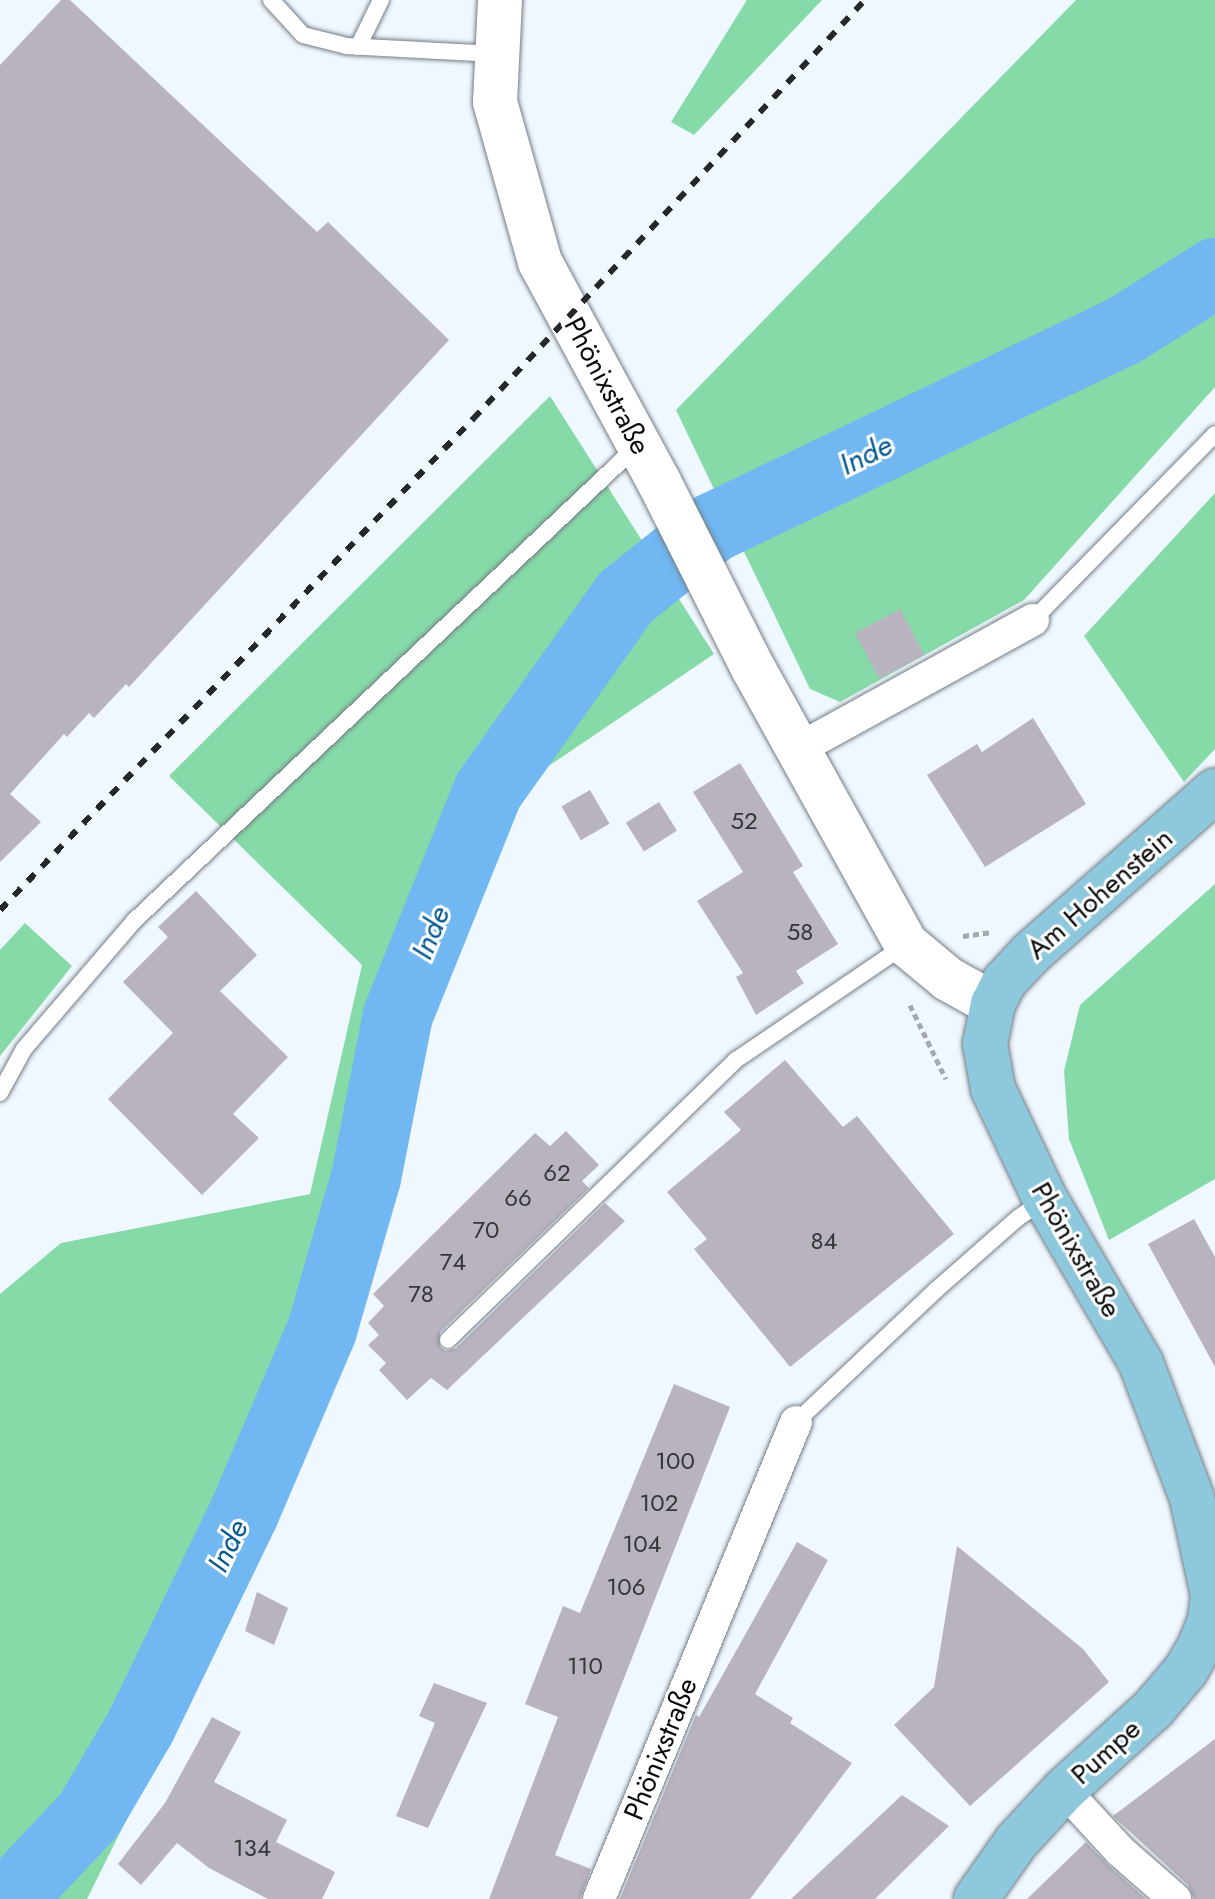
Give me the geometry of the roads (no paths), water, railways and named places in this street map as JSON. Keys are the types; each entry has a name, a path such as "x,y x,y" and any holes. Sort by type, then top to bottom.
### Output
{"main road":[{"name":"Phönixstraße","path":"500,0 495,102 540,262 649,463 753,668 800,748 857,862 906,944 948,979 993,1004 985,1044 993,1089 1045,1199 1141,1363 1192,1498 1214,1595"},
{"name":"Am Hohenstein","path":"993,1004 1004,982 1030,954 1215,791"},
{"name":"Pumpe","path":"976,1899 1016,1842 1064,1790 1154,1708 1186,1670 1210,1620 1214,1595"}],"street":[{"path":"800,748 1033,620"},
{"name":"Phönixstraße","path":"599,1899 796,1422"},
{"path":"1064,1790 1120,1851 1175,1899"}],"lane":[{"path":"271,0 303,35 358,47 497,54"},
{"path":"358,47 381,0"},
{"path":"1033,620 1215,434"},
{"path":"0,1093 24,1049 134,921 649,463"},
{"path":"448,1340 736,1060 906,944"},
{"path":"796,1422 947,1280 1045,1199"}],"waterway":[{"name":"Inde","path":"10,1899 89,1815 141,1726 244,1513 322,1330 366,1178 398,1015 488,791 626,597 712,528 1125,330 1215,273"}],"railway":[{"path":"0,910 473,419 865,0"}]}
